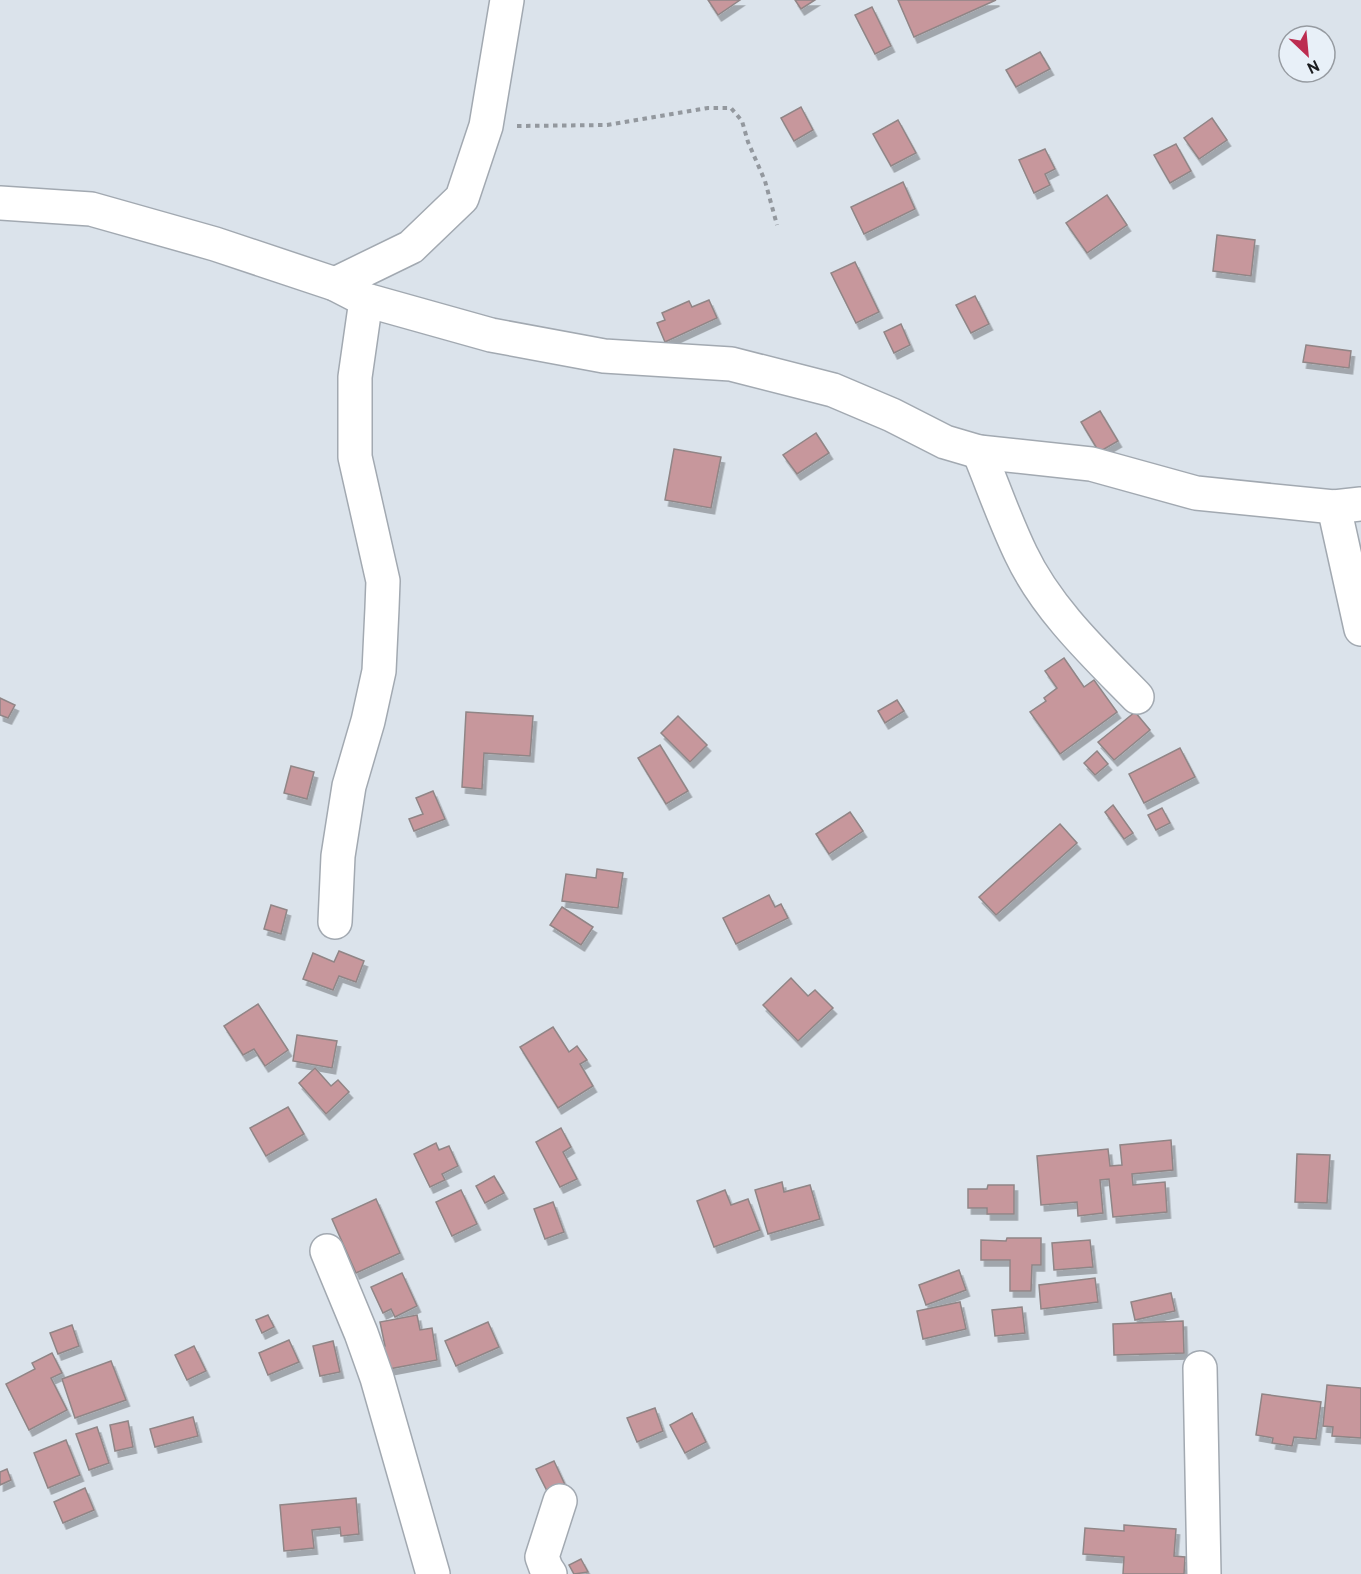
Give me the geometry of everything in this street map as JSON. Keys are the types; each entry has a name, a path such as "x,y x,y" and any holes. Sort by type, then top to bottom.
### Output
{"street":[{"path":"335,284 411,247 462,198 486,126 507,0"},
{"path":"0,203 91,209 215,244 335,284 366,300 490,335 604,356 731,364 833,390 892,415 945,442 979,452 1091,464 1196,493 1347,505 1361,629"},
{"path":"335,922 338,856 349,786 368,721 379,671 382,581 355,457 355,377 366,300"},
{"path":"979,452 1021,555 1032,573 1051,601 1087,645 1137,697"},
{"path":"327,1251 377,1378 433,1574"},
{"path":"1200,1368 1204,1574"},
{"path":"550,1574 542,1557 560,1501"}],"path":[{"path":"486,126 607,125 708,108 731,108 742,121 748,142 765,181 777,225"}],"building":[{"path":"708,0 740,0 718,15"},
{"path":"795,0 815,0 801,9"},
{"path":"898,0 996,0 914,37"},
{"path":"872,7 891,46 875,54 855,15"},
{"path":"1040,52 1050,69 1016,87 1006,70"},
{"path":"801,107 813,130 794,141 781,118"},
{"path":"1212,118 1227,140 1199,159 1184,138"},
{"path":"898,120 916,153 891,166 873,134"},
{"path":"1176,144 1191,171 1170,183 1154,155"},
{"path":"1045,149 1055,169 1045,174 1050,185 1034,193 1019,160"},
{"path":"903,182 915,209 864,234 851,207"},
{"path":"1107,195 1127,225 1087,253 1066,223"},
{"path":"1217,235 1255,240 1251,276 1213,271"},
{"path":"855,262 879,312 856,323 831,273"},
{"path":"975,296 989,324 971,333 956,305"},
{"path":"709,300 717,318 665,342 657,323 665,320 662,313 689,301 692,307"},
{"path":"901,324 910,345 894,353 884,332"},
{"path":"1306,345 1351,351 1349,368 1303,362"},
{"path":"1100,411 1118,441 1099,452 1081,422"},
{"path":"816,433 829,453 797,474 783,455"},
{"path":"674,449 721,457 711,508 665,500"},
{"path":"1064,658 1084,687 1094,680 1117,712 1060,754 1030,712 1046,701 1044,698 1057,688 1045,671"},
{"path":"0,698 15,705 8,718 0,715"},
{"path":"897,700 904,711 885,723 878,711"},
{"path":"466,712 533,716 530,756 484,753 482,789 462,787"},
{"path":"1135,712 1150,730 1114,760 1098,742"},
{"path":"678,716 707,745 690,762 661,733"},
{"path":"660,745 688,791 666,804 638,758"},
{"path":"1180,748 1195,777 1144,803 1129,774"},
{"path":"1097,751 1108,764 1095,775 1084,763"},
{"path":"291,766 314,772 307,799 284,793"},
{"path":"433,791 445,819 414,831 409,819 423,814 416,798"},
{"path":"1113,805 1133,833 1124,839 1105,812"},
{"path":"1162,808 1170,823 1156,830 1148,815"},
{"path":"850,812 863,831 829,854 816,834"},
{"path":"1060,824 1077,843 996,915 979,897"},
{"path":"597,869 623,873 618,908 562,901 566,874 596,878"},
{"path":"769,895 775,907 781,904 788,918 736,944 723,918"},
{"path":"271,905 287,910 281,934 264,929"},
{"path":"562,907 593,927 581,945 550,925"},
{"path":"339,951 364,961 356,982 339,976 333,990 303,979 313,953 334,962"},
{"path":"791,978 808,996 815,990 833,1008 798,1041 763,1005"},
{"path":"258,1004 288,1050 265,1066 254,1049 243,1055 224,1026"},
{"path":"553,1027 569,1052 577,1046 587,1060 580,1064 593,1086 558,1108 520,1047"},
{"path":"297,1035 337,1041 332,1068 293,1061"},
{"path":"315,1068 331,1086 338,1080 349,1092 326,1114 299,1083"},
{"path":"288,1107 304,1134 266,1156 250,1128"},
{"path":"561,1128 571,1147 563,1152 577,1179 560,1187 536,1142"},
{"path":"1171,1140 1173,1170 1132,1174 1133,1185 1165,1182 1167,1212 1113,1217 1109,1179 1100,1180 1103,1213 1078,1216 1077,1202 1041,1205 1037,1156 1108,1149 1110,1166 1122,1165 1120,1145"},
{"path":"436,1143 439,1150 449,1146 458,1166 442,1174 445,1180 430,1187 414,1154"},
{"path":"1297,1154 1330,1155 1327,1203 1295,1202"},
{"path":"494,1176 504,1193 485,1203 476,1186"},
{"path":"782,1182 784,1192 810,1185 820,1219 768,1234 755,1190"},
{"path":"988,1185 1014,1185 1014,1214 987,1214 987,1208 968,1208 968,1189 987,1189"},
{"path":"461,1190 477,1224 452,1236 436,1202"},
{"path":"725,1190 731,1205 748,1199 760,1230 714,1247 697,1201"},
{"path":"376,1199 400,1253 356,1273 332,1219"},
{"path":"553,1202 564,1232 545,1239 534,1209"},
{"path":"1007,1238 1041,1238 1041,1265 1032,1265 1031,1291 1010,1291 1010,1260 981,1260 981,1240 1006,1241"},
{"path":"1090,1240 1093,1267 1054,1270 1052,1243"},
{"path":"959,1270 966,1290 926,1305 919,1285"},
{"path":"402,1273 417,1306 395,1317 391,1309 383,1313 371,1287"},
{"path":"1095,1278 1098,1302 1041,1309 1039,1285"},
{"path":"1171,1293 1175,1311 1135,1320 1131,1302"},
{"path":"960,1302 966,1329 923,1339 917,1311"},
{"path":"1022,1307 1025,1333 995,1336 992,1310"},
{"path":"268,1315 274,1327 262,1333 256,1320"},
{"path":"417,1315 420,1330 432,1328 437,1360 378,1371 374,1349 385,1346 380,1322"},
{"path":"1183,1321 1184,1353 1114,1355 1113,1324"},
{"path":"488,1322 499,1347 456,1366 445,1341"},
{"path":"72,1325 79,1346 58,1354 50,1333"},
{"path":"289,1340 299,1362 268,1375 259,1353"},
{"path":"333,1341 340,1372 320,1376 313,1346"},
{"path":"194,1346 206,1371 187,1380 175,1355"},
{"path":"52,1353 62,1373 51,1378 67,1410 29,1430 6,1384 35,1369 32,1363"},
{"path":"111,1361 126,1400 75,1418 62,1379"},
{"path":"1327,1385 1361,1388 1361,1438 1332,1436 1333,1427 1323,1426"},
{"path":"1262,1394 1321,1402 1316,1439 1294,1437 1292,1446 1272,1443 1273,1438 1256,1435"},
{"path":"655,1408 663,1431 637,1442 627,1418"},
{"path":"692,1413 706,1442 685,1453 670,1425"},
{"path":"193,1417 198,1436 155,1447 150,1429"},
{"path":"128,1421 133,1447 115,1451 110,1425"},
{"path":"97,1427 109,1463 89,1470 76,1434"},
{"path":"66,1440 80,1475 48,1488 34,1453"},
{"path":"554,1461 566,1487 549,1495 536,1469"},
{"path":"7,1469 11,1480 0,1485 0,1472"},
{"path":"85,1488 94,1510 63,1523 54,1502"},
{"path":"356,1498 359,1534 341,1536 340,1527 312,1530 314,1548 284,1551 280,1505"},
{"path":"1124,1525 1176,1529 1174,1556 1185,1557 1184,1574 1123,1574 1124,1557 1083,1554 1085,1528 1124,1531"},
{"path":"581,1559 588,1572 574,1574 569,1565"}]}
